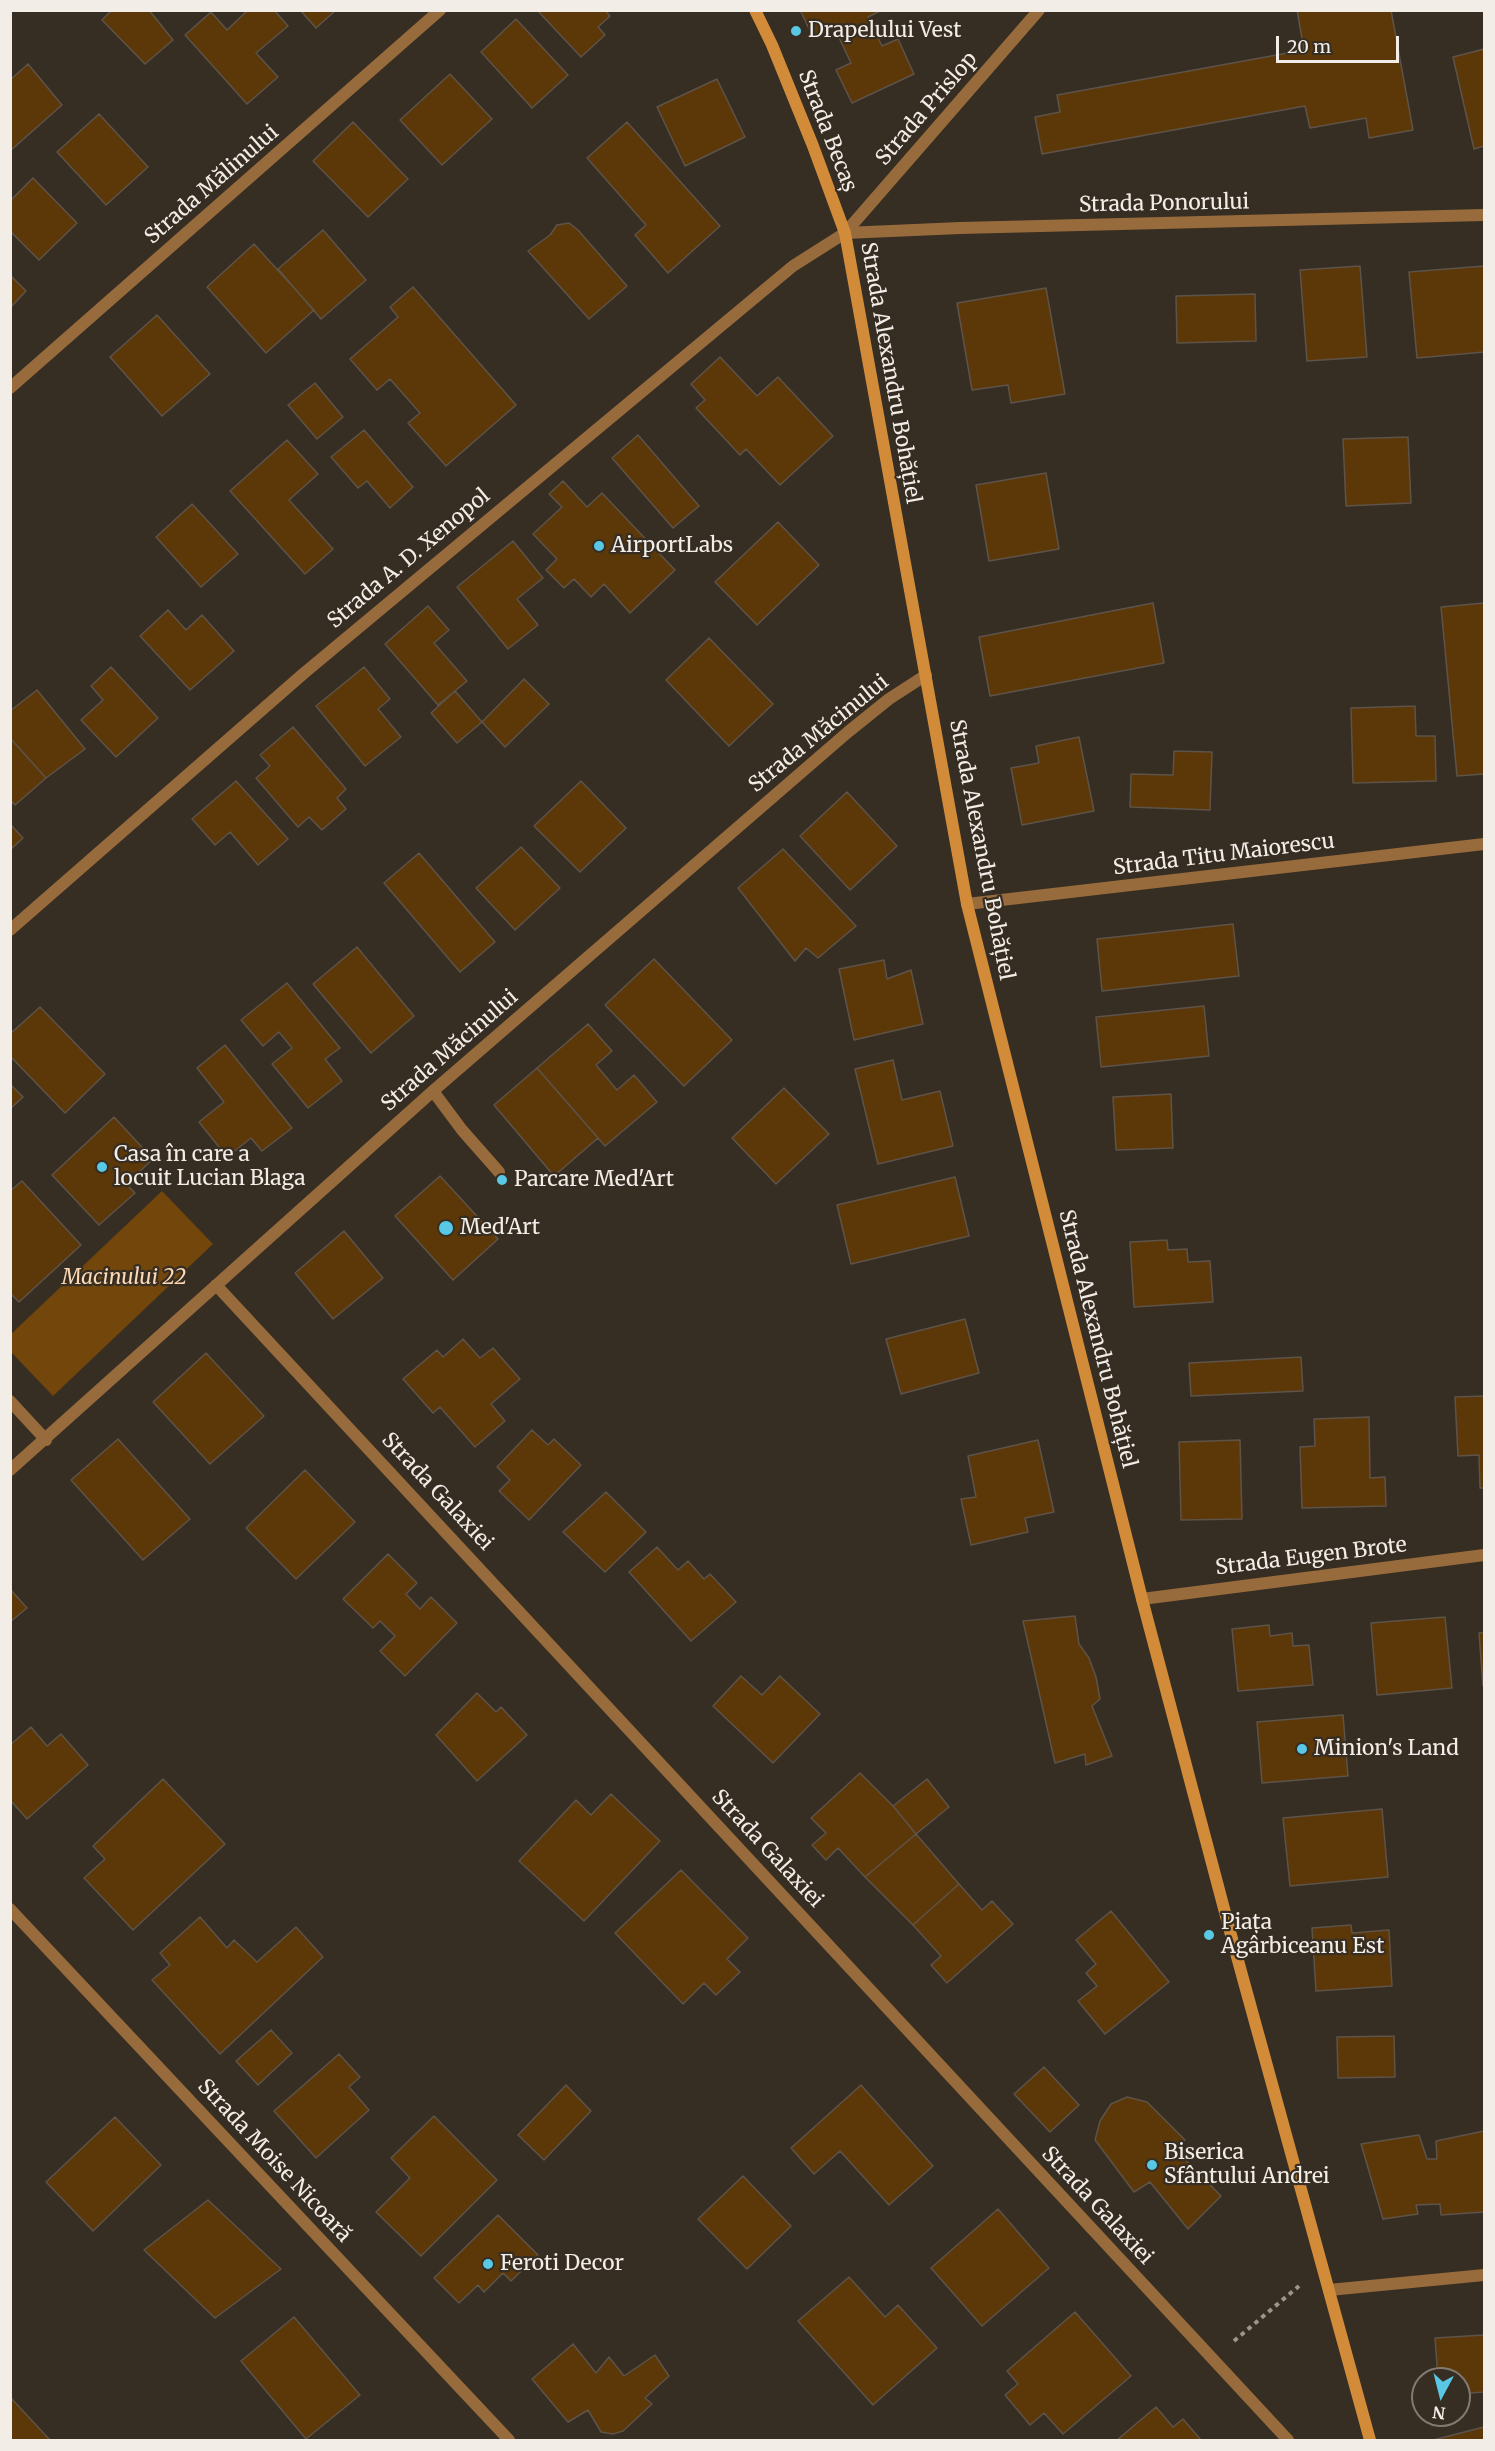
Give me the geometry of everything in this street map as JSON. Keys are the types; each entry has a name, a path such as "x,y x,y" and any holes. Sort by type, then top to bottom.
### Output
{"main road":[{"name":"Strada Becaș","path":"755,10 772,45 813,146 844,233"},
{"name":"Strada Alexandru Bohățiel","path":"844,233 968,904 1142,1599 1234,1946 1371,2440"}],"street":[{"name":"Strada Mălinului","path":"10,388 440,10"},
{"name":"Strada Prislop","path":"844,233 1040,10"},
{"name":"Strada Ponorului","path":"844,233 1485,215"},
{"name":"Strada A. D. Xenopol","path":"10,930 303,674 793,266 844,233"},
{"name":"Strada Măcinului","path":"10,1470 433,1090 848,732 889,699 926,675"},
{"name":"Strada Titu Maiorescu","path":"968,904 1485,844"},
{"path":"433,1090 462,1131 500,1172"},
{"name":"Strada Galaxiei","path":"216,1285 1288,2440"},
{"path":"10,1401 46,1440"},
{"name":"Strada Eugen Brote","path":"1142,1599 1485,1555"},
{"name":"Strada Moise Nicoară","path":"10,1909 509,2440"},
{"path":"1329,2290 1485,2275"}],"path":[{"path":"1213,2359 1323,2266"}],"green space":[{"name":"Macinului 22","path":"162,1191 213,1244 53,1396 11,1352 11,1334"}],"building":[{"path":"112,10 149,10 173,40 145,64 102,20"},
{"path":"248,10 274,10 288,26 256,53 278,77 247,104 185,35 211,12 227,30"},
{"path":"300,10 336,10 316,28"},
{"path":"537,10 605,10 610,16 598,27 605,35 581,57"},
{"path":"800,10 882,10 868,17 882,46 898,39 914,74 852,103 836,70 851,63 834,27 813,37"},
{"path":"1297,10 1391,10 1413,130 1369,138 1366,118 1310,128 1305,106 1042,154 1035,117 1060,112 1057,95 1304,50"},
{"path":"516,19 568,75 532,108 481,52"},
{"path":"1484,49 1484,146 1474,149 1453,57"},
{"path":"28,64 62,105 10,151 10,80"},
{"path":"450,74 492,119 442,165 400,120"},
{"path":"717,79 745,137 685,166 657,107"},
{"path":"99,114 148,167 106,205 57,152"},
{"path":"353,122 408,179 368,217 313,161"},
{"path":"627,122 720,226 668,273 635,235 646,225 587,158"},
{"path":"33,178 77,223 39,260 10,231 10,201"},
{"path":"569,223 578,230 627,286 589,319 528,251 550,235 557,225"},
{"path":"323,230 366,280 321,319 278,269"},
{"path":"254,244 314,310 266,353 207,287"},
{"path":"1360,266 1367,357 1307,361 1300,270"},
{"path":"1484,266 1484,352 1417,358 1409,272"},
{"path":"10,275 26,291 10,308"},
{"path":"413,287 516,405 446,466 408,423 420,413 390,379 377,390 350,359 398,317 390,307"},
{"path":"1046,288 1065,394 1011,403 1008,385 972,390 957,303"},
{"path":"1255,294 1256,341 1177,343 1176,296"},
{"path":"157,315 210,374 162,416 110,357"},
{"path":"720,357 757,396 778,377 833,436 780,485 746,449 740,455 696,408 705,400 691,384"},
{"path":"315,383 343,417 317,439 288,405"},
{"path":"364,430 413,487 390,508 367,481 358,488 331,457"},
{"path":"638,435 699,506 673,528 612,458"},
{"path":"1408,437 1411,503 1346,506 1343,439"},
{"path":"287,440 318,474 289,500 333,549 305,574 230,491"},
{"path":"1046,473 1059,549 989,561 976,485"},
{"name":"AirportLabs","path":"563,481 587,507 602,493 675,570 630,613 604,584 591,597 574,579 564,588 546,570 557,559 533,534 562,507 549,494"},
{"path":"192,504 238,554 201,587 156,537"},
{"path":"778,522 819,565 757,625 715,582"},
{"path":"513,541 543,578 517,599 538,625 508,649 457,587"},
{"path":"1153,603 1164,663 990,696 979,637"},
{"path":"1484,603 1484,774 1457,776 1441,607"},
{"path":"428,606 449,630 434,643 467,681 438,705 385,644"},
{"path":"168,610 186,630 202,615 234,651 190,690 140,636"},
{"path":"709,638 773,704 729,746 666,680"},
{"path":"111,667 158,718 116,757 81,720 103,700 91,686"},
{"path":"364,667 390,699 378,709 401,737 365,766 316,706"},
{"path":"524,679 549,704 505,747 482,722"},
{"path":"37,690 85,749 46,778 10,738 10,711"},
{"path":"455,691 482,722 457,743 431,713"},
{"path":"1415,706 1416,736 1435,736 1436,781 1353,783 1351,708"},
{"path":"293,727 346,789 337,798 346,809 322,830 309,817 298,827 256,778 270,766 260,755"},
{"path":"1079,737 1094,811 1022,825 1011,768 1039,763 1036,746"},
{"path":"10,738 46,778 15,805 10,800"},
{"path":"1174,751 1212,752 1210,810 1130,807 1131,774 1173,775"},
{"path":"236,781 288,839 258,865 230,832 215,845 192,819"},
{"path":"581,781 626,828 580,872 534,826"},
{"path":"847,792 897,846 850,890 800,836"},
{"path":"10,824 23,838 10,850"},
{"path":"521,847 560,888 515,930 476,888"},
{"path":"783,849 856,926 818,958 806,948 795,961 738,888"},
{"path":"419,853 495,942 460,972 384,883"},
{"path":"1233,924 1239,976 1102,991 1097,939"},
{"path":"357,947 414,1016 371,1053 313,984"},
{"path":"654,959 732,1040 684,1086 605,1005"},
{"path":"884,960 887,979 911,970 923,1024 854,1040 839,969"},
{"path":"287,983 340,1048 325,1059 342,1081 308,1108 272,1064 292,1048 279,1032 263,1046 241,1020"},
{"path":"1204,1006 1209,1056 1101,1067 1096,1017"},
{"path":"40,1007 105,1074 65,1113 10,1056 10,1034"},
{"path":"588,1024 612,1051 596,1065 617,1090 634,1075 657,1102 605,1146 537,1068"},
{"path":"225,1045 292,1128 262,1151 251,1138 227,1157 199,1122 224,1102 197,1068"},
{"path":"893,1060 902,1100 940,1091 953,1146 878,1164 855,1069"},
{"path":"537,1068 598,1138 554,1176 494,1105"},
{"path":"10,1084 23,1097 10,1109"},
{"path":"784,1088 829,1134 776,1184 732,1138"},
{"path":"1171,1094 1173,1148 1116,1150 1113,1097"},
{"name":"Casa în care a locuit Lucian Blaga","path":"114,1117 153,1159 126,1184 135,1193 99,1225 52,1175"},
{"name":"Med'Art","path":"440,1176 498,1239 453,1280 395,1216"},
{"path":"955,1177 969,1236 851,1264 837,1205"},
{"path":"22,1181 81,1245 19,1302 10,1293 10,1191"},
{"path":"344,1231 383,1278 333,1319 295,1273"},
{"path":"1167,1240 1168,1250 1187,1249 1188,1262 1210,1261 1213,1302 1134,1307 1130,1242"},
{"path":"965,1319 979,1373 901,1394 886,1339"},
{"path":"463,1339 480,1358 493,1348 520,1379 491,1404 505,1421 475,1447 440,1407 433,1413 403,1379 437,1350 443,1357"},
{"path":"206,1353 264,1416 210,1464 153,1402"},
{"path":"1301,1357 1303,1391 1191,1396 1189,1363"},
{"path":"1484,1396 1484,1488 1480,1488 1479,1455 1458,1456 1455,1397"},
{"path":"1369,1417 1370,1478 1385,1477 1386,1506 1302,1508 1300,1447 1315,1446 1314,1419"},
{"path":"532,1430 548,1445 554,1439 581,1465 529,1520 499,1491 510,1480 497,1467"},
{"path":"118,1439 190,1519 143,1560 71,1480"},
{"path":"1038,1440 1054,1512 1025,1518 1028,1532 971,1545 961,1499 976,1497 968,1456"},
{"path":"1240,1440 1242,1519 1181,1520 1179,1442"},
{"path":"305,1470 355,1522 296,1579 246,1528"},
{"path":"606,1492 646,1532 605,1572 563,1532"},
{"path":"657,1547 678,1570 688,1561 704,1579 710,1574 736,1602 691,1641 629,1572"},
{"path":"388,1554 417,1583 406,1594 420,1609 431,1597 457,1623 405,1676 380,1651 395,1636 380,1621 373,1628 343,1599"},
{"path":"10,1589 27,1608 10,1622"},
{"path":"1075,1616 1079,1644 1089,1658 1096,1677 1100,1699 1092,1706 1112,1756 1086,1765 1085,1754 1055,1763 1023,1621"},
{"path":"1445,1617 1452,1688 1377,1695 1371,1623"},
{"path":"1269,1625 1270,1636 1292,1633 1293,1646 1309,1645 1313,1685 1238,1691 1232,1629"},
{"path":"1479,1633 1484,1633 1484,1686 1483,1686"},
{"path":"741,1676 762,1695 780,1676 820,1714 773,1763 713,1706"},
{"path":"477,1693 496,1712 501,1707 527,1735 477,1781 436,1735"},
{"name":"Minion's Land","path":"1343,1715 1348,1776 1262,1783 1257,1722"},
{"path":"31,1727 47,1746 61,1734 88,1765 27,1819 10,1800 10,1745"},
{"path":"860,1773 893,1806 916,1834 865,1877 838,1848 826,1860 812,1845 826,1833 811,1818"},
{"path":"163,1779 225,1844 133,1930 84,1878 105,1859 93,1846"},
{"path":"927,1779 949,1807 916,1834 893,1806"},
{"path":"611,1794 660,1841 584,1921 519,1861 576,1800 591,1815"},
{"path":"1382,1809 1388,1877 1290,1886 1283,1818"},
{"path":"916,1834 959,1884 913,1925 865,1877"},
{"path":"681,1870 748,1938 727,1959 740,1972 716,1995 704,1983 683,2004 615,1933"},
{"path":"959,1884 982,1910 992,1901 1013,1924 947,1983 931,1965 941,1956 913,1925"},
{"path":"1111,1911 1169,1982 1105,2034 1078,2001 1097,1986 1086,1973 1096,1964 1076,1940"},
{"path":"200,1917 227,1948 234,1940 257,1962 296,1927 323,1957 220,2054 152,1980 170,1965 160,1953"},
{"path":"1351,1925 1352,1933 1389,1930 1392,1986 1316,1991 1312,1928"},
{"path":"271,2030 292,2053 258,2085 236,2061"},
{"path":"1394,2036 1395,2077 1338,2078 1337,2037"},
{"path":"339,2054 360,2077 349,2087 369,2110 316,2158 274,2111"},
{"path":"1044,2067 1079,2105 1050,2132 1014,2094"},
{"path":"566,2085 591,2111 544,2160 518,2135"},
{"path":"861,2085 933,2166 889,2205 840,2151 814,2174 791,2148"},
{"name":"Biserica Sfântului Andrei","path":"1127,2097 1147,2102 1185,2140 1174,2148 1221,2196 1188,2229 1150,2182 1134,2192 1095,2140 1100,2121 1111,2104"},
{"path":"434,2116 497,2180 421,2256 376,2212 410,2178 391,2158"},
{"path":"115,2117 161,2165 93,2231 46,2182"},
{"path":"1484,2131 1484,2212 1441,2215 1440,2204 1416,2205 1418,2214 1383,2219 1361,2144 1419,2135 1427,2159 1437,2159 1436,2141"},
{"path":"743,2176 791,2226 747,2269 698,2219"},
{"path":"208,2200 281,2269 215,2318 144,2250"},
{"path":"998,2209 1049,2268 982,2326 931,2268"},
{"name":"Feroti Decor","path":"498,2215 538,2255 511,2281 503,2273 484,2292 478,2285 459,2303 434,2278"},
{"path":"849,2277 885,2317 898,2305 937,2348 873,2405 798,2321"},
{"path":"1075,2312 1131,2376 1063,2434 1044,2413 1030,2425 1005,2395 1018,2384 1007,2371"},
{"path":"294,2317 360,2395 306,2439 241,2361"},
{"path":"1484,2335 1484,2392 1471,2393 1471,2367 1437,2367 1435,2338"},
{"path":"573,2344 596,2373 609,2357 624,2376 655,2355 669,2376 645,2398 652,2404 623,2431 613,2434 601,2432 588,2410 568,2422 532,2379"},
{"path":"10,2397 50,2440 10,2440"},
{"path":"1156,2407 1173,2427 1183,2419 1201,2440 1117,2440"},
{"path":"1484,2427 1484,2440 1433,2440"}],"place":[{"name":"Drapelului Vest","path":"796,31"},
{"name":"AirportLabs","path":"599,546"},
{"name":"Casa în care a locuit Lucian Blaga","path":"102,1167"},
{"name":"Parcare Med'Art","path":"502,1180"},
{"name":"Med'Art","path":"446,1228"},
{"name":"Minion's Land","path":"1302,1749"},
{"name":"Piața Agârbiceanu Est","path":"1209,1935"},
{"name":"Biserica Sfântului Andrei","path":"1152,2165"},
{"name":"Feroti Decor","path":"488,2264"}]}
